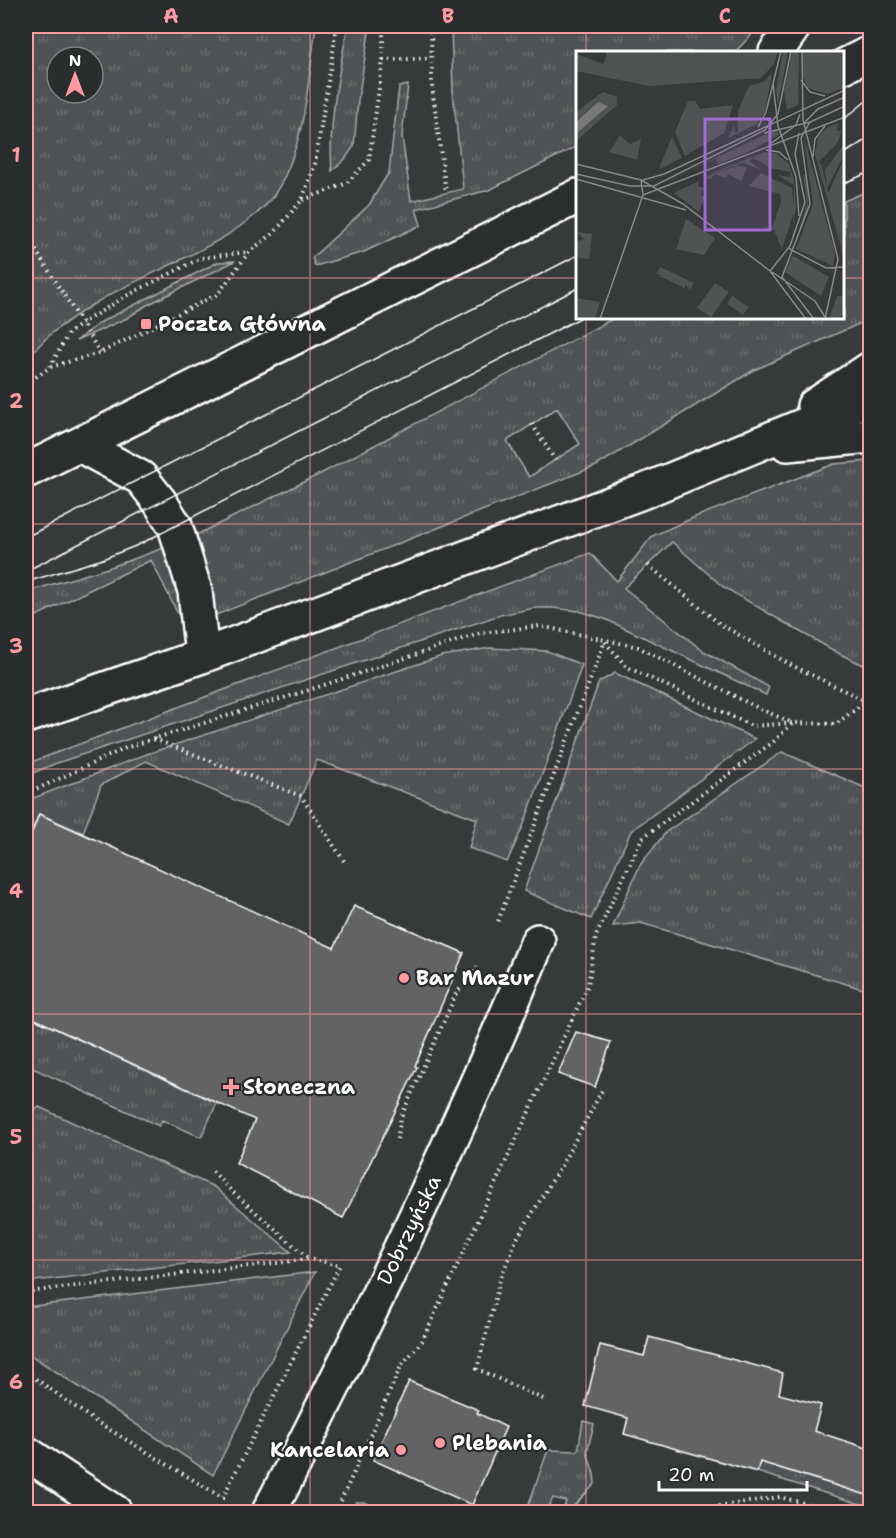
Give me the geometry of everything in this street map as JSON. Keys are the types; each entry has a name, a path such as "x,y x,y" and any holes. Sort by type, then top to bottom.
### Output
{"main road":[{"path":"777,51 794,26"},
{"path":"845,65 870,53"},
{"path":"26,471 576,197"},
{"path":"753,447 870,369"},
{"path":"26,716 202,656 642,492 870,398"},
{"path":"753,447 870,436"},
{"path":"80,445 141,478 175,526 195,591 202,656"},
{"name":"Dobrzyńska","path":"269,1512 302,1451 450,1144 538,941"},
{"path":"26,1453 115,1512"}],"path":[{"path":"26,384 50,367 100,353 218,294 249,252 274,233 302,200 315,164 336,26"},
{"path":"302,200 347,183 369,160 383,60 383,26"},
{"path":"431,26 430,58 446,193"},
{"path":"383,60 430,58"},
{"path":"26,235 100,353"},
{"path":"50,367 68,334 82,322 128,295 201,258 249,252"},
{"path":"532,424 555,460"},
{"path":"648,565 720,624 791,665 868,702"},
{"path":"26,794 128,747 481,633 540,626 638,647 762,710 793,723"},
{"path":"604,641 627,667 752,726 836,723 868,702"},
{"path":"496,925 604,641"},
{"path":"336,1512 401,1366 422,1341 588,985 596,936 642,838 773,742 793,723"},
{"path":"153,739 301,796 346,864"},
{"path":"397,1138 401,1117 457,992 472,978 482,957"},
{"path":"408,1087 414,1090"},
{"path":"543,1399 477,1369 500,1280 516,1240 561,1166 603,1089"},
{"path":"213,1171 226,1186 310,1259"},
{"path":"26,1292 310,1259 340,1265 223,1497"},
{"path":"26,1372 96,1421 232,1503"},
{"path":"683,1512 780,1497 838,1512"}],"green space":[{"path":"26,26 316,26 304,110 295,151 278,189 264,207 245,223 221,238 118,291 86,309 52,333 26,358"},
{"path":"348,26 370,26 358,100 354,146 345,159 332,171 333,117"},
{"path":"451,26 760,26 736,51 576,51 576,147 489,190 416,209 421,225 364,252 315,266 312,258 369,205 389,172 399,87 408,85 402,136 411,201 463,189 453,92"},
{"path":"870,190 870,319 754,370 596,466 193,624 184,623 181,620 151,560 26,621 26,592 108,568 186,540 324,472 610,320 845,320 845,201","holes":["557,408 580,444 529,477 507,441"]},
{"path":"235,261 147,305 127,318 76,341 101,322 218,262"},
{"path":"870,461 870,668 840,654 722,586 672,542 624,588 702,650 769,687 766,695 605,619 579,611 535,608 500,615 54,764 26,776 26,764 590,553 617,581 652,536 695,517 834,464"},
{"path":"490,648 547,651 582,665 524,824 507,862 469,848 477,819 317,760 289,824 146,761 101,785 83,833 39,814 34,827 26,825 26,801 147,754 442,656"},
{"path":"615,673 755,739 631,831 591,919 524,891 599,682"},
{"path":"782,752 870,790 870,991 641,923 613,926 640,865 666,832"},
{"path":"34,1019 217,1103 201,1137 162,1120 159,1126 26,1065 26,1037"},
{"path":"39,1107 214,1187 291,1252 26,1282 26,1118"},
{"path":"315,1272 213,1475 26,1352 26,1307"},
{"path":"583,1421 594,1424 587,1452 595,1484 568,1512 563,1512 566,1501 553,1498 546,1512 526,1512 548,1450 578,1451"},
{"path":"762,1455 801,1475 870,1496 870,1507 757,1472"},
{"path":"356,1502 364,1502 387,1512 349,1512"}],"building":[{"path":"39,814 334,948 354,906 464,953 415,1066 417,1067 343,1218 236,1163 255,1120 26,1015 26,848"},
{"path":"576,1032 611,1042 595,1087 558,1074"},
{"path":"649,1337 783,1373 779,1394 821,1405 814,1431 870,1449 870,1496 760,1462 757,1472 624,1434 628,1418 585,1406 600,1345 644,1356"},
{"name":"Plebania","path":"409,1381 479,1410 477,1413 506,1427 472,1505 373,1460"}],"tram line":[{"path":"845,118 870,98"},
{"path":"845,153 870,137"},
{"path":"845,183 870,172"},
{"path":"26,537 576,256"},
{"path":"26,571 576,289"},
{"path":"26,582 100,560 138,545 576,320"}],"place":[{"name":"Poczta Główna","path":"146,324"},
{"name":"Bar Mazur","path":"404,978"},
{"name":"Słoneczna","path":"231,1087"},
{"name":"Plebania","path":"440,1443"},
{"name":"Kancelaria","path":"401,1450"}]}
